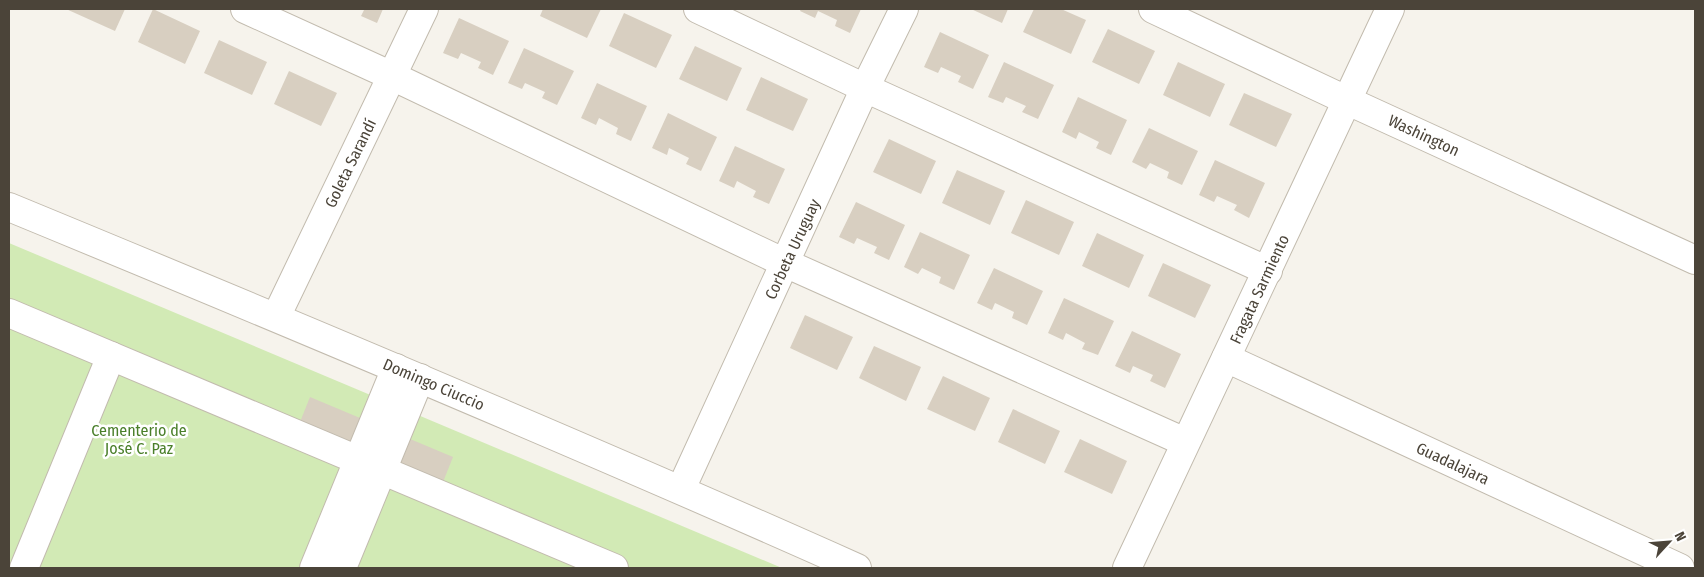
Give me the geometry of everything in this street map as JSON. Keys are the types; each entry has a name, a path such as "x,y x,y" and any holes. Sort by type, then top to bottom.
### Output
{"street":[{"path":"245,9 392,76 785,263 1185,442"},
{"name":"Goleta Sarandí","path":"276,317 424,9"},
{"path":"698,9 865,88 1268,271"},
{"name":"Corbeta Uruguay","path":"681,489 865,88 904,9"},
{"name":"Washington","path":"1154,9 1346,100 1695,260"},
{"name":"Fragata Sarmiento","path":"1127,568 1390,9"},
{"name":"Domingo Ciuccio","path":"9,206 681,489 857,568"},
{"path":"9,313 614,568"},
{"path":"24,568 112,356"},
{"name":"Guadalajara","path":"1226,358 1680,568"},
{"path":"314,568 358,460 408,373"},
{"path":"342,568 382,470 408,373"}],"green space":[{"name":"Cementerio de José C. Paz","path":"9,243 782,568 9,568"}],"building":[{"path":"66,9 125,9 115,31"},
{"path":"153,9 200,31 185,64 138,42"},
{"path":"361,9 383,9 377,23 361,16 364,10"},
{"path":"543,9 601,9 587,38 540,16"},
{"path":"801,9 861,9 850,33 835,26 837,20 818,11 815,18 800,11"},
{"path":"971,9 1008,9 1002,23"},
{"path":"1034,9 1061,9 1086,20 1071,54 1023,32"},
{"path":"624,13 672,35 656,68 609,46"},
{"path":"459,18 509,41 493,75 478,68 481,62 461,53 458,59 443,53"},
{"path":"1108,29 1155,51 1139,84 1092,62"},
{"path":"940,32 989,55 973,89 958,82 961,76 941,67 938,73 924,67"},
{"path":"219,40 267,62 252,95 204,73"},
{"path":"695,46 742,68 727,101 679,79"},
{"path":"524,48 574,71 557,105 542,98 545,92 525,83 522,89 508,83"},
{"path":"1004,62 1054,85 1038,119 1022,112 1026,106 1006,97 1003,103 988,97"},
{"path":"1178,62 1225,84 1210,117 1163,95"},
{"path":"289,71 337,93 321,126 274,104"},
{"path":"761,77 808,99 793,131 746,110"},
{"path":"597,83 647,106 631,141 616,134 618,128 599,118 596,125 581,118"},
{"path":"1244,93 1292,114 1276,147 1229,125"},
{"path":"1078,97 1127,120 1111,155 1096,148 1099,142 1079,132 1076,139 1062,132"},
{"path":"668,113 717,137 701,171 686,164 689,158 669,148 667,155 652,148"},
{"path":"1149,128 1198,151 1182,185 1167,178 1169,172 1150,163 1146,169 1132,162"},
{"path":"889,139 936,161 921,194 873,172"},
{"path":"735,146 785,169 769,204 753,197 756,191 737,181 734,188 719,181"},
{"path":"1215,160 1265,183 1249,218 1234,210 1237,205 1217,196 1214,202 1199,195"},
{"path":"957,170 1005,191 990,225 942,203"},
{"path":"1026,200 1074,222 1059,255 1011,233"},
{"path":"856,202 905,225 889,260 874,253 877,247 857,238 854,244 839,237"},
{"path":"920,232 970,255 954,290 939,283 941,277 922,268 918,274 904,267"},
{"path":"1097,233 1144,255 1129,288 1082,266"},
{"path":"1163,263 1211,285 1195,318 1148,296"},
{"path":"994,268 1043,291 1027,325 1012,318 1014,312 995,303 992,310 977,303"},
{"path":"1064,298 1114,321 1098,355 1082,349 1085,343 1066,333 1063,340 1048,333"},
{"path":"805,315 853,337 837,370 790,348"},
{"path":"1132,331 1181,354 1165,388 1150,381 1153,375 1133,366 1130,373 1115,366"},
{"path":"874,346 921,367 906,401 859,378"},
{"path":"943,376 990,398 975,431 927,409"},
{"path":"310,397 453,457 443,482 300,422"},
{"path":"1013,409 1060,431 1045,464 998,442"},
{"path":"1080,439 1127,461 1112,494 1064,472"}]}
